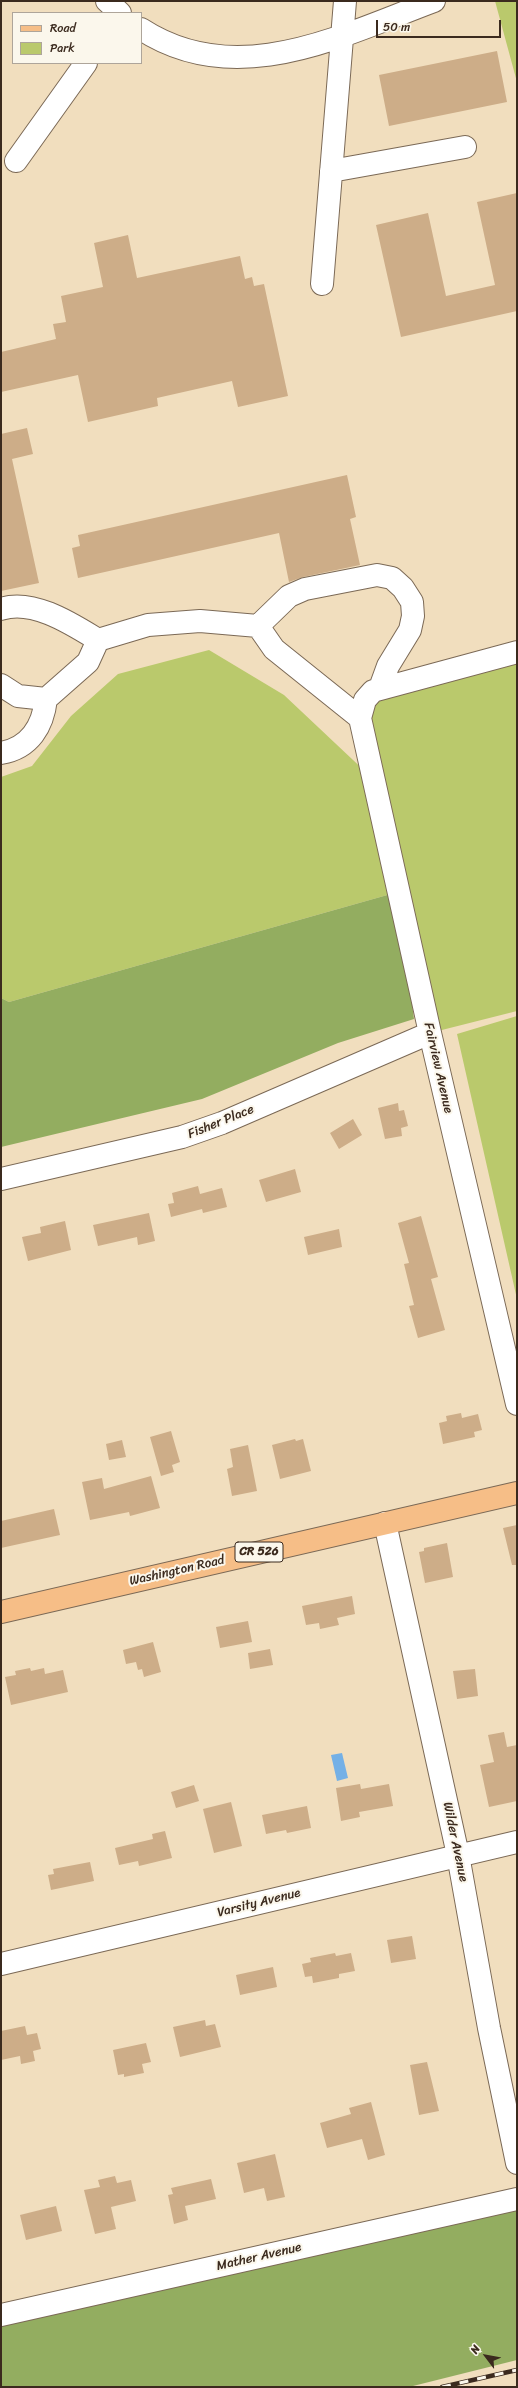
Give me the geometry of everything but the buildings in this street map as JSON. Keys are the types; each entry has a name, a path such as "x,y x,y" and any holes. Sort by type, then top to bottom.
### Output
{"main road":[{"name":"Washington Road","path":"1,1612 517,1493"}],"street":[{"path":"107,1 119,12"},
{"path":"322,284 345,1"},
{"path":"142,29 185,49 231,57 265,57 281,54 343,35 434,1"},
{"path":"16,161 85,64"},
{"path":"332,171 465,147"},
{"path":"1,609 25,606 61,618 98,640 148,625 200,621 258,626 289,596 305,589 377,575 392,578 403,588 412,602 413,616 410,630 388,666 380,688"},
{"path":"258,626 274,649 360,725"},
{"path":"1,753 21,746 35,734 44,716 46,699 88,662 98,640"},
{"path":"360,725 365,700 373,691 517,652"},
{"path":"1,685 18,696 46,699"},
{"name":"Fairview Avenue","path":"360,725 517,1404"},
{"name":"Fisher Place","path":"1,1179 182,1137 222,1123 316,1081 430,1033"},
{"name":"Wilder Avenue","path":"385,1523 458,1855 489,2028 517,2162"},
{"name":"Varsity Avenue","path":"1,1964 517,1842"},
{"name":"Mather Avenue","path":"1,2315 517,2199"}],"green space":[{"path":"495,1 517,1 517,82"},
{"path":"209,650 284,695 370,776 363,705 517,651 517,1011 430,1033 398,892 9,1002 1,998 1,777 32,766 71,716 118,674"},
{"path":"398,892 414,1019 338,1043 202,1099 1,1147 1,998 9,1002"},
{"path":"517,1016 517,1299 457,1034"},
{"path":"517,2207 517,2360 409,2387 1,2387 1,2324"}],"water":[{"path":"342,1753 348,1778 337,1781 331,1755"}],"railway":[{"path":"442,2387 517,2370"}]}
